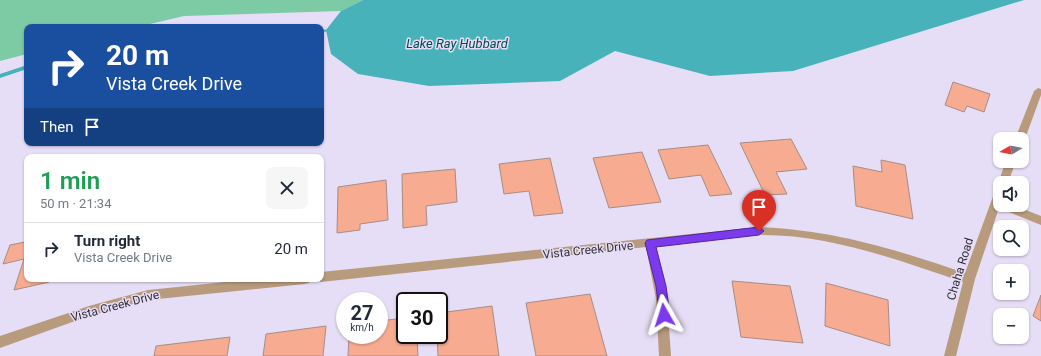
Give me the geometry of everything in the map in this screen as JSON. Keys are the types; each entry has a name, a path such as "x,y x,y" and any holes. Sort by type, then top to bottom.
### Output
{"street":[{"path":"1023,132 1038,91"},
{"name":"Chaha Road","path":"950,356 969,280 996,212"},
{"path":"1019,212 1041,221"},
{"name":"Vista Creek Drive","path":"324,277 759,231 794,232 870,246 969,280"},
{"path":"650,243 661,286 666,330 665,356"},
{"name":"Vista Creek Drive","path":"0,342 89,312 148,295 276,282"}],"shaded area":[{"path":"0,0 363,0 341,11 184,16 150,24 24,24 24,55 0,61"}],"water":[{"name":"Lake Ray Hubbard","path":"363,0 1024,0 793,71 710,76 615,51 560,81 429,86 358,74 331,54 326,30 341,11"}],"building":[{"path":"953,82 990,94 984,112 967,106 964,112 945,105"},
{"path":"791,139 807,169 776,172 787,194 765,195 740,143"},
{"path":"708,145 732,194 710,196 701,175 669,179 658,150"},
{"path":"642,152 661,202 609,208 593,158"},
{"path":"550,158 563,213 534,216 529,191 504,194 499,164"},
{"path":"881,160 905,165 913,219 856,206 853,166 882,172"},
{"path":"455,169 457,202 426,206 427,225 403,228 402,174"},
{"path":"386,180 388,220 360,224 360,230 337,233 338,187"},
{"path":"24,242 24,259 3,264 10,245"},
{"path":"24,259 24,282 49,282 14,290"},
{"path":"732,281 790,286 803,343 741,337"},
{"path":"826,283 888,300 890,346 825,326"},
{"path":"590,294 607,356 536,356 526,303"},
{"path":"1041,295 1041,321 1033,316"},
{"path":"492,306 499,356 438,356 437,344 448,344 448,312"},
{"path":"396,319 396,344 417,344 418,356 348,356 349,344 388,344 388,320"},
{"path":"326,326 323,356 263,356 266,334"},
{"path":"230,337 227,356 154,356 156,346"}],"waterway":[{"path":"324,31 333,30"},
{"path":"0,76 24,68"}],"route":[{"path":"664,315 661,286 650,243 759,231"}]}
